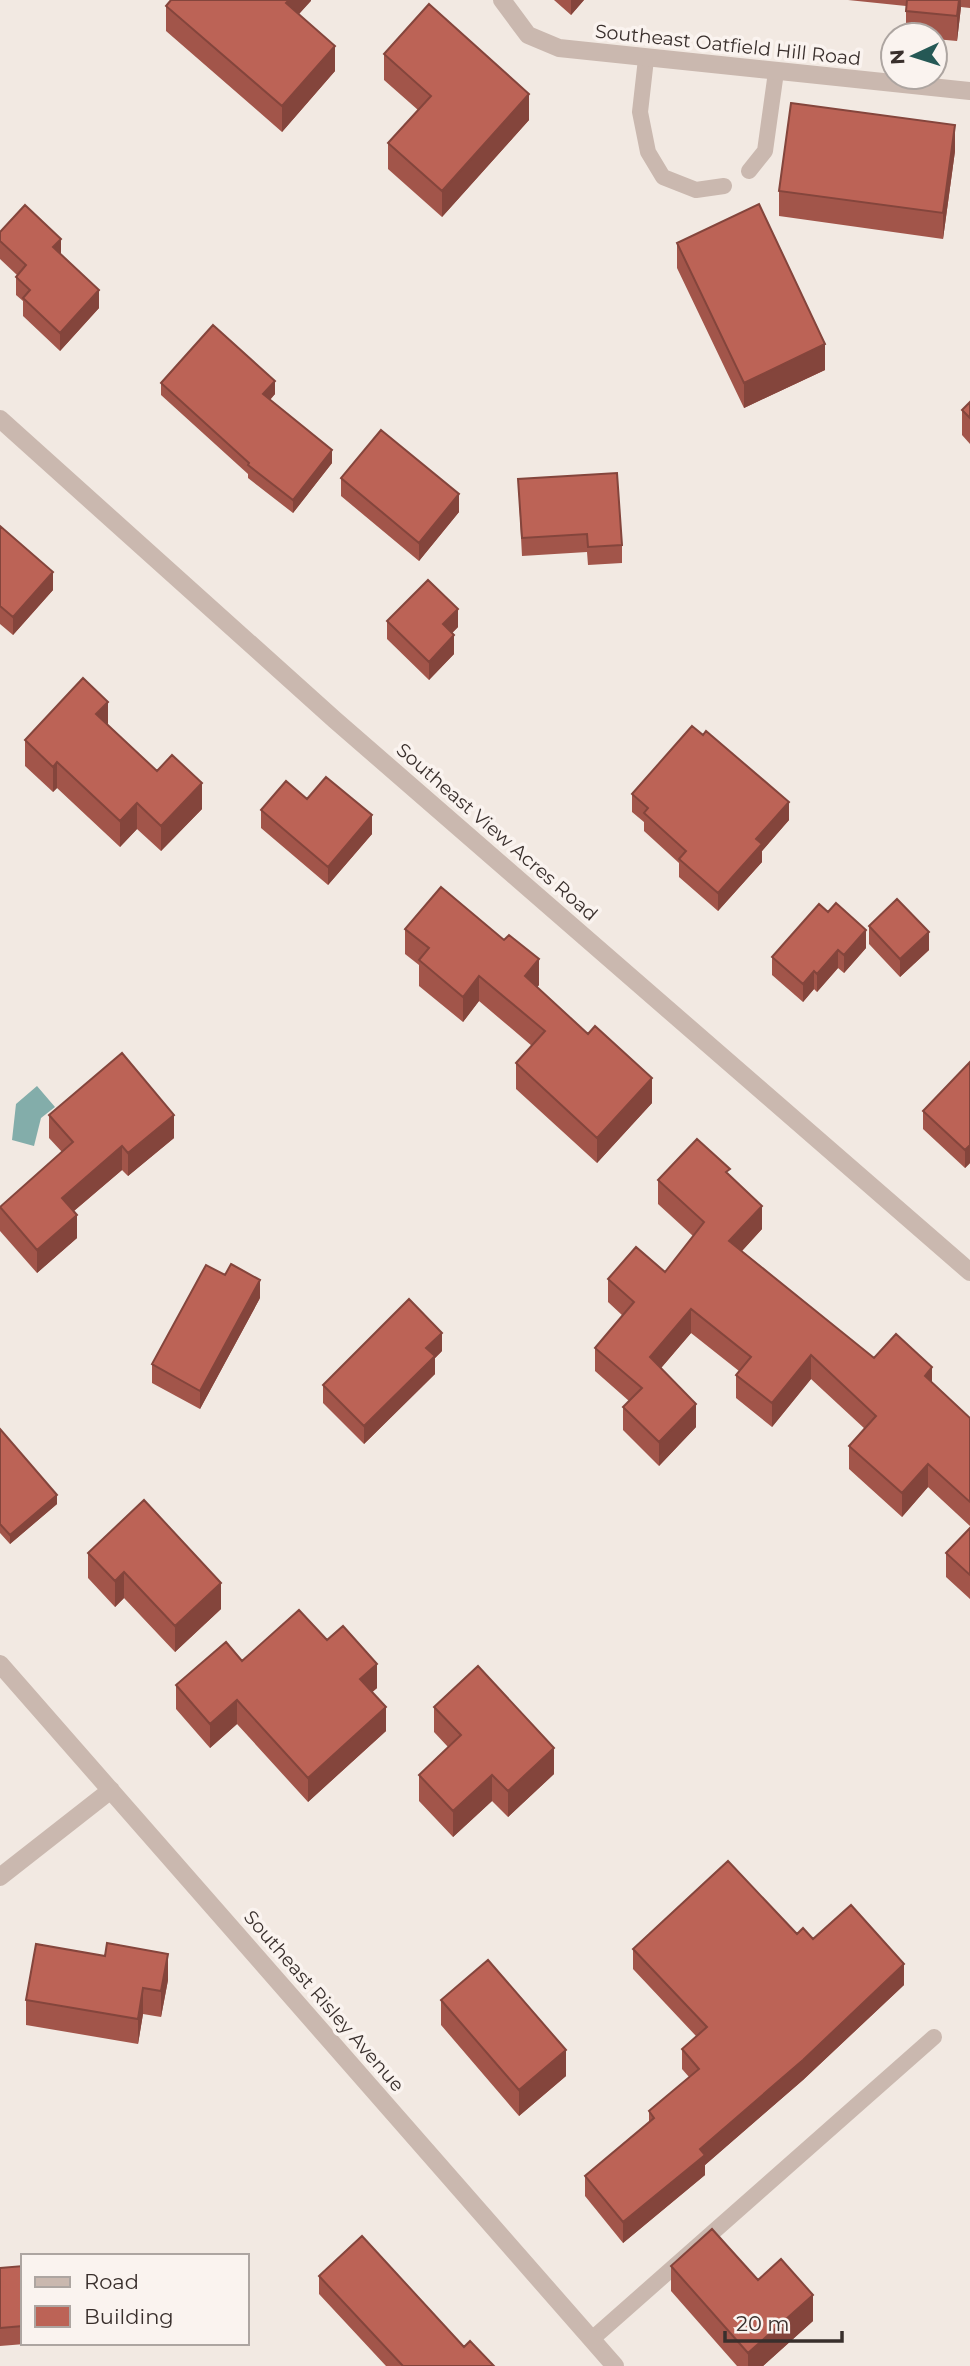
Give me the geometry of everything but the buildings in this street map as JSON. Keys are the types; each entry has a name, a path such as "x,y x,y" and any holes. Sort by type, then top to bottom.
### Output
{"street":[{"name":"Southeast Oatfield Hill Road","path":"502,0 528,35 559,48 970,91"},
{"name":"Southeast View Acres Road","path":"0,419 335,720 970,1272"},
{"name":"Southeast Risley Avenue","path":"0,1664 615,2366"},
{"path":"0,1877 111,1790"}],"lane":[{"path":"646,59 640,112 648,152 663,177 696,190 724,186"},
{"path":"748,171 765,151 776,72"},
{"path":"592,2339 934,2037"}],"water":[{"path":"37,1086 55,1107 41,1118 34,1146 12,1140 16,1104"}]}
